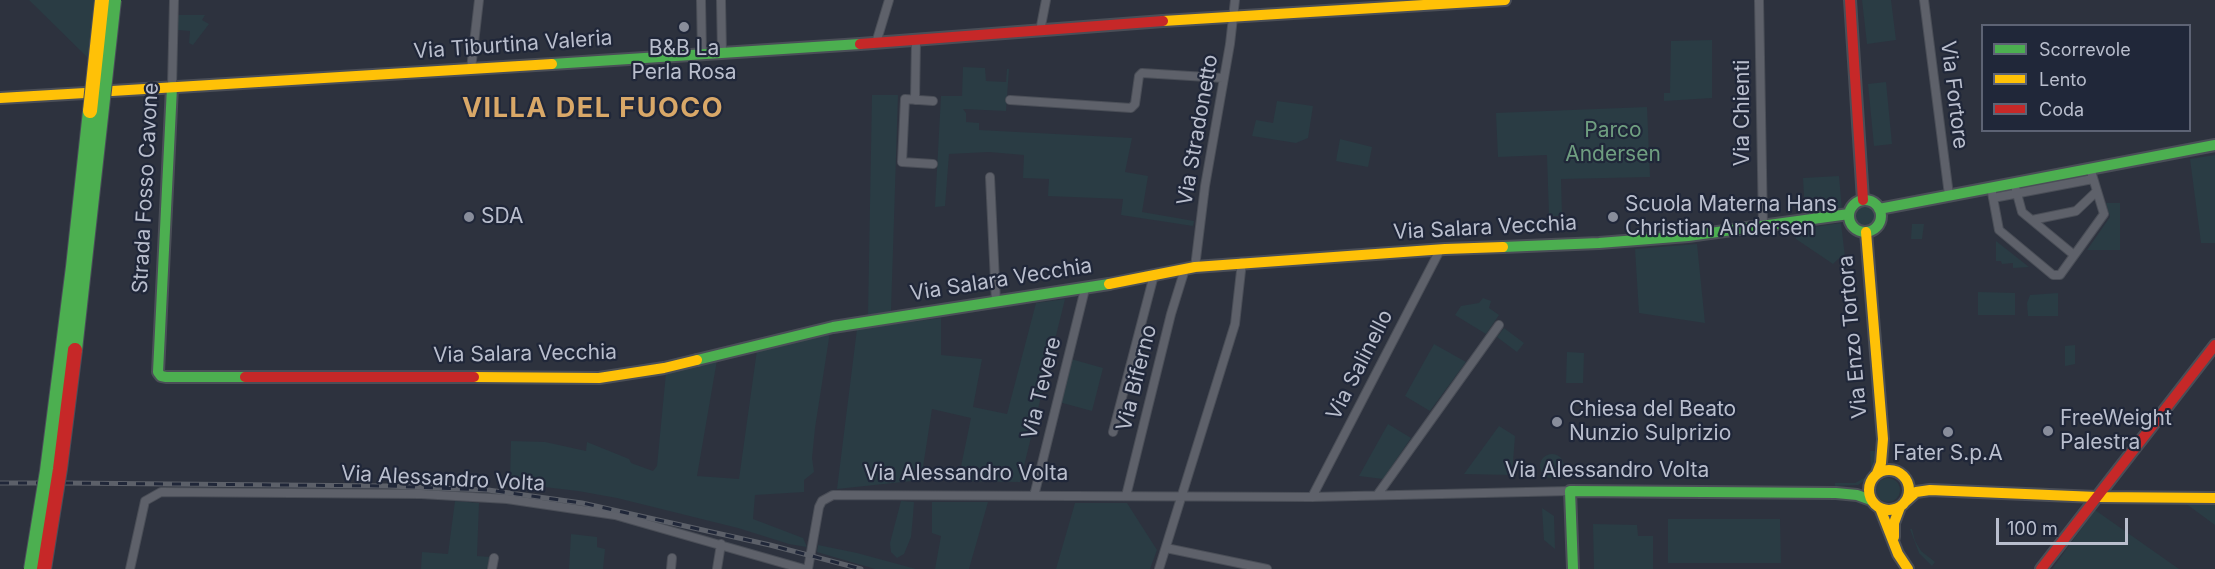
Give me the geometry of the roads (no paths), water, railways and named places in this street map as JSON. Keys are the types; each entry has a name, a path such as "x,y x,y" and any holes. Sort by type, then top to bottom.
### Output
{"main road":[{"path":"31,569 47,471 102,0"},
{"path":"44,569 60,469 86,270 114,0"},
{"name":"Via Tiburtina Valeria","path":"112,91 916,41 1233,16 1505,0"},
{"path":"1850,0 1863,200"},
{"name":"Strada Fosso Cavone","path":"161,376 158,370 158,356 172,87"},
{"path":"0,98 85,93"},
{"path":"1879,209 1949,195 1992,193 2215,145"},
{"path":"1863,200 1872,202 1879,209 1880,219 1875,228 1866,232 1853,227 1849,214 1853,205 1863,200"},
{"name":"Via Salara Vecchia","path":"161,376 198,378 332,376 598,378 664,368 833,327 1085,289 1190,268 1242,262 1599,243 1688,236 1849,214"},
{"name":"Via Enzo Tortora","path":"1866,232 1883,439 1881,463 1874,477"},
{"path":"2041,569 2215,345"},
{"name":"Via Enzo Tortora","path":"1883,439 1896,471"},
{"path":"1908,569 1898,554 1868,490 1874,477 1883,470 1896,471 1907,480 1930,490"},
{"name":"Via Alessandro Volta","path":"1836,493 1858,488 1874,477"},
{"path":"1894,544 1894,523 1909,491 1907,480"},
{"path":"1875,504 1893,510 1916,492 1930,490 2097,497 2215,498"},
{"path":"1570,491 1573,569"},
{"name":"Via Alessandro Volta","path":"1570,491 1836,493 1857,495 1875,504"}],"street":[{"name":"Strada Fosso Cavone","path":"172,87 174,0"},
{"path":"471,69 479,0"},
{"path":"701,0 702,54"},
{"path":"721,0 722,52"},
{"path":"876,43 889,0"},
{"path":"1040,31 1046,0"},
{"name":"Via Stradonetto","path":"1190,268 1200,224 1230,44 1235,0"},
{"name":"Via Chienti","path":"1760,0 1762,226"},
{"name":"Via Fortore","path":"1924,0 1949,195"},
{"path":"915,100 916,41"},
{"path":"1010,100 1131,108 1135,104 1138,77 1142,73 1224,78"},
{"path":"933,101 905,99 902,162 933,164"},
{"path":"1992,193 1999,230 2053,275 2060,275 2104,214 2092,173"},
{"path":"990,177 996,303"},
{"path":"2016,188 2022,212 2074,255"},
{"path":"2032,220 2076,211 2097,191"},
{"name":"Via Salinello","path":"1312,497 1440,250"},
{"path":"1159,569 1235,324 1242,262"},
{"name":"Via Biferno","path":"1126,496 1171,314 1190,268"},
{"path":"1113,432 1154,275"},
{"name":"Via Tevere","path":"1034,496 1085,289"},
{"path":"1378,494 1499,325"},
{"name":"Via Alessandro Volta","path":"130,569 145,501 161,492 421,494 507,499 615,515 806,569 819,507 822,501 833,495 1312,497 1570,491"},
{"path":"717,569 721,544"},
{"path":"1166,548 1267,569"},
{"path":"492,569 494,558"},
{"path":"671,569 672,558"}],"railway":[{"path":"0,483 38,483"},
{"path":"64,483 388,486 488,490 582,503 770,545 861,569"}],"place":[{"name":"B&B La Perla Rosa","path":"684,27"},
{"name":"SDA","path":"469,217"},
{"name":"Scuola Materna Hans Christian Andersen","path":"1613,217"},
{"name":"Chiesa del Beato Nunzio Sulprizio","path":"1557,422"},
{"name":"FreeWeight Palestra","path":"2048,431"},
{"name":"Fater S.p.A","path":"1948,432"}],"district":[{"name":"VILLA DEL FUOCO","path":"593,109"}],"park label":[{"name":"Parco Andersen","path":"1613,143"}]}
